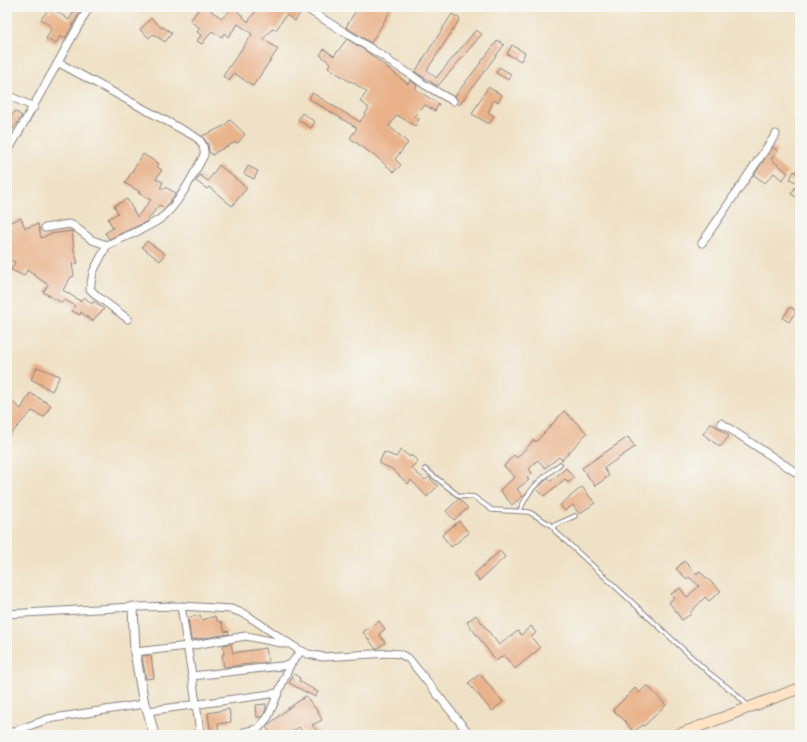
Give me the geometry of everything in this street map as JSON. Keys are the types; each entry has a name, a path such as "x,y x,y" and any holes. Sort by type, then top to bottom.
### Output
{"main road":[{"path":"677,735 800,688"}],"street":[{"path":"7,153 90,7"},
{"path":"304,7 386,58 425,85 453,101"},
{"path":"58,63 198,138 204,146 204,155 185,188 162,218 139,231 107,245 93,272 90,289 128,319"},
{"path":"7,95 34,107"},
{"path":"702,243 776,134"},
{"path":"45,228 69,224 74,226 92,240 107,245"},
{"path":"721,423 800,475"},
{"path":"181,606 200,732"},
{"path":"7,614 132,607 181,606 231,609 245,614 290,645 315,656 324,657 389,653 400,654 410,659 470,735"},
{"path":"132,607 135,652 146,707 154,735"},
{"path":"135,652 188,646 246,636 290,645"},
{"path":"244,732 258,728 268,717 290,665 301,651"},
{"path":"192,676 290,665"},
{"path":"7,734 48,719 146,707 196,705 278,693"}],"lane":[{"path":"520,511 525,498 537,482 560,464"},
{"path":"425,469 459,496 474,497 492,510 529,512 553,526 561,537 709,673 736,694 748,707"},
{"path":"553,526 575,516"}],"building":[{"path":"200,7 214,7 211,11 222,18 234,7 248,22 258,7 292,7 301,12 295,21 286,15 276,30 273,28 263,39 278,49 253,86 234,73 229,81 223,76 252,34 238,24 228,37 224,33 222,37 212,31 202,44 197,41 201,35 197,32 200,28 190,21"},
{"path":"358,7 393,7 371,43 346,27"},
{"path":"53,9 69,20 75,9 80,12 65,39 60,36 56,44 46,39 52,27 41,19 48,10 51,12"},
{"path":"452,14 460,19 427,70 436,78 476,30 482,34 438,86 415,72"},
{"path":"151,18 162,28 163,27 172,33 165,42 153,34 149,38 140,30"},
{"path":"347,39 366,51 408,84 410,80 417,86 415,89 439,104 435,111 425,105 414,116 419,119 415,126 397,115 389,126 408,143 395,159 401,165 394,172 372,153 350,138 357,128 309,99 312,93 360,122 369,108 360,101 367,92 328,67 330,63 320,55 324,49 334,56"},
{"path":"498,40 504,45 459,105 455,96"},
{"path":"512,45 525,53 521,61 507,54"},
{"path":"499,67 511,74 508,80 496,73"},
{"path":"488,87 502,95 498,102 494,100 488,112 494,116 489,124 472,114"},
{"path":"15,111 22,116 7,138 7,122"},
{"path":"302,113 315,122 311,128 298,120"},
{"path":"230,120 245,134 238,143 236,142 213,155 209,152 208,144 202,136 224,126"},
{"path":"773,147 778,151 771,159 788,173 782,180 774,173 765,183 754,175"},
{"path":"143,154 159,164 157,167 162,170 156,179 163,182 160,188 167,188 176,193 165,208 159,205 146,222 109,239 105,233 113,228 108,219 118,213 114,206 127,199 137,217 151,200 138,193 140,192 125,183"},
{"path":"219,165 247,188 232,206 209,187 207,189 196,181 200,175 208,181"},
{"path":"248,166 258,171 254,179 244,174"},
{"path":"794,171 800,174 800,199 791,194 798,183 790,179"},
{"path":"21,218 25,228 38,224 41,238 50,234 72,231 74,251 78,263 72,264 74,276 71,277 63,290 80,301 84,297 92,304 94,301 104,309 92,321 81,312 80,315 72,311 75,306 64,299 62,303 43,292 48,285 27,270 24,276 11,270 15,262 7,259 7,234 12,232 8,223"},
{"path":"147,241 165,254 160,261 142,247"},
{"path":"790,307 796,311 789,322 783,318"},
{"path":"37,367 60,376 52,391 31,379"},
{"path":"30,393 51,405 44,417 32,411 7,438 7,421 14,414 7,408 7,397 21,409"},
{"path":"564,411 587,433 562,460 559,457 545,468 538,460 529,469 532,473 527,478 529,480 517,489 523,496 512,505 500,490 515,477 504,466 514,455 517,458 534,440 536,442"},
{"path":"711,423 729,436 720,447 703,434"},
{"path":"628,437 635,447 604,468 609,476 595,486 582,468"},
{"path":"401,450 410,457 411,455 418,461 411,468 425,480 429,477 438,486 427,497 411,480 408,484 392,469 379,463 384,452 396,457"},
{"path":"566,468 574,478 568,483 565,479 544,496 537,489 548,478 551,481"},
{"path":"582,487 595,503 579,514 573,505 565,511 560,505"},
{"path":"459,499 468,508 454,520 446,511"},
{"path":"459,521 469,533 451,547 442,535"},
{"path":"500,551 505,557 479,581 474,574"},
{"path":"684,561 697,574 699,571 721,591 709,601 705,597 690,613 691,614 682,620 669,602 674,598 671,594 680,588 687,597 699,586 689,577 687,579 676,569"},
{"path":"200,615 202,620 215,616 218,622 221,621 225,632 228,631 229,634 191,640 188,618"},
{"path":"476,615 499,645 518,631 521,635 531,626 536,633 531,637 540,648 515,669 504,655 496,661 467,622"},
{"path":"379,621 385,629 379,634 385,643 376,649 363,632"},
{"path":"231,644 233,653 266,648 268,662 224,667 222,655 224,654 223,645"},
{"path":"151,655 154,678 146,679 142,656"},
{"path":"294,674 300,678 299,681 318,692 315,697 289,683"},
{"path":"480,674 503,702 492,711 468,683"},
{"path":"647,685 666,705 644,726 643,725 633,732 626,722 613,710 635,688 639,693"},
{"path":"306,696 322,720 312,725 321,735 305,735 299,727 288,735 272,735 266,727"},
{"path":"266,704 262,717 257,717 256,705"},
{"path":"229,709 231,722 218,724 219,735 211,735 208,713"}]}
